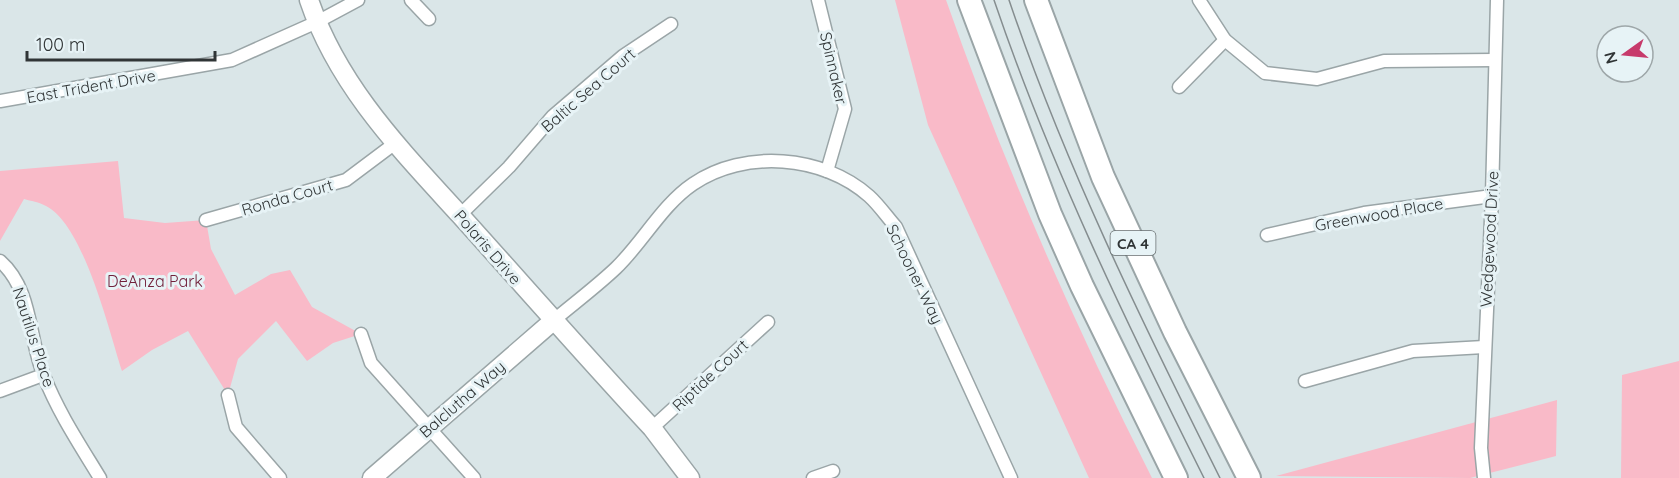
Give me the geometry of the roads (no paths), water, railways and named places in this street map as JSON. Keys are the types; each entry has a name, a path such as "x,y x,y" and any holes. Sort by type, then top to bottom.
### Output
{"highway":[{"path":"969,0 1050,214 1082,286 1176,478"},
{"name":"CA 4","path":"1036,0 1102,177 1175,332 1249,478"}],"street":[{"name":"Polaris Drive","path":"309,0 317,22 348,80 394,144 652,428 690,478"},
{"path":"317,22 358,0"},
{"path":"411,0 429,19"},
{"name":"Spinnaker","path":"818,0 845,109 827,171"},
{"path":"1199,0 1225,40 1265,73 1317,79 1383,61 1494,60"},
{"name":"Wedgewood Drive","path":"1484,478 1481,448 1492,196 1497,0"},
{"name":"East Trident Drive","path":"0,101 232,60 317,22"},
{"name":"Baltic Sea Court","path":"460,215 509,167 553,116 623,56 671,24"},
{"path":"1179,87 1225,40"},
{"name":"Ronda Court","path":"206,220 346,180 394,144"},
{"name":"Schooner Way","path":"553,321 616,268 669,208 694,184 740,163 784,161 827,171 868,195 896,227 1011,478"},
{"name":"Greenwood Place","path":"1267,235 1364,213 1492,196"},
{"name":"Nautilus Place","path":"0,261 14,273 23,296 43,375 69,427 100,478"},
{"name":"Balclutha Way","path":"372,478 553,321"},
{"name":"Riptide Court","path":"652,428 768,322"},
{"path":"362,334 371,363 474,478"},
{"path":"1305,381 1413,351 1484,347"},
{"path":"0,391 43,375"},
{"path":"228,395 236,427 280,478"},
{"path":"813,478 833,471"}],"tram line":[{"path":"994,0 1064,183 1118,302 1204,478"},
{"path":"1009,0 1055,122 1106,242 1220,478"}],"park label":[{"name":"DeAnza Park","path":"155,281"}]}
